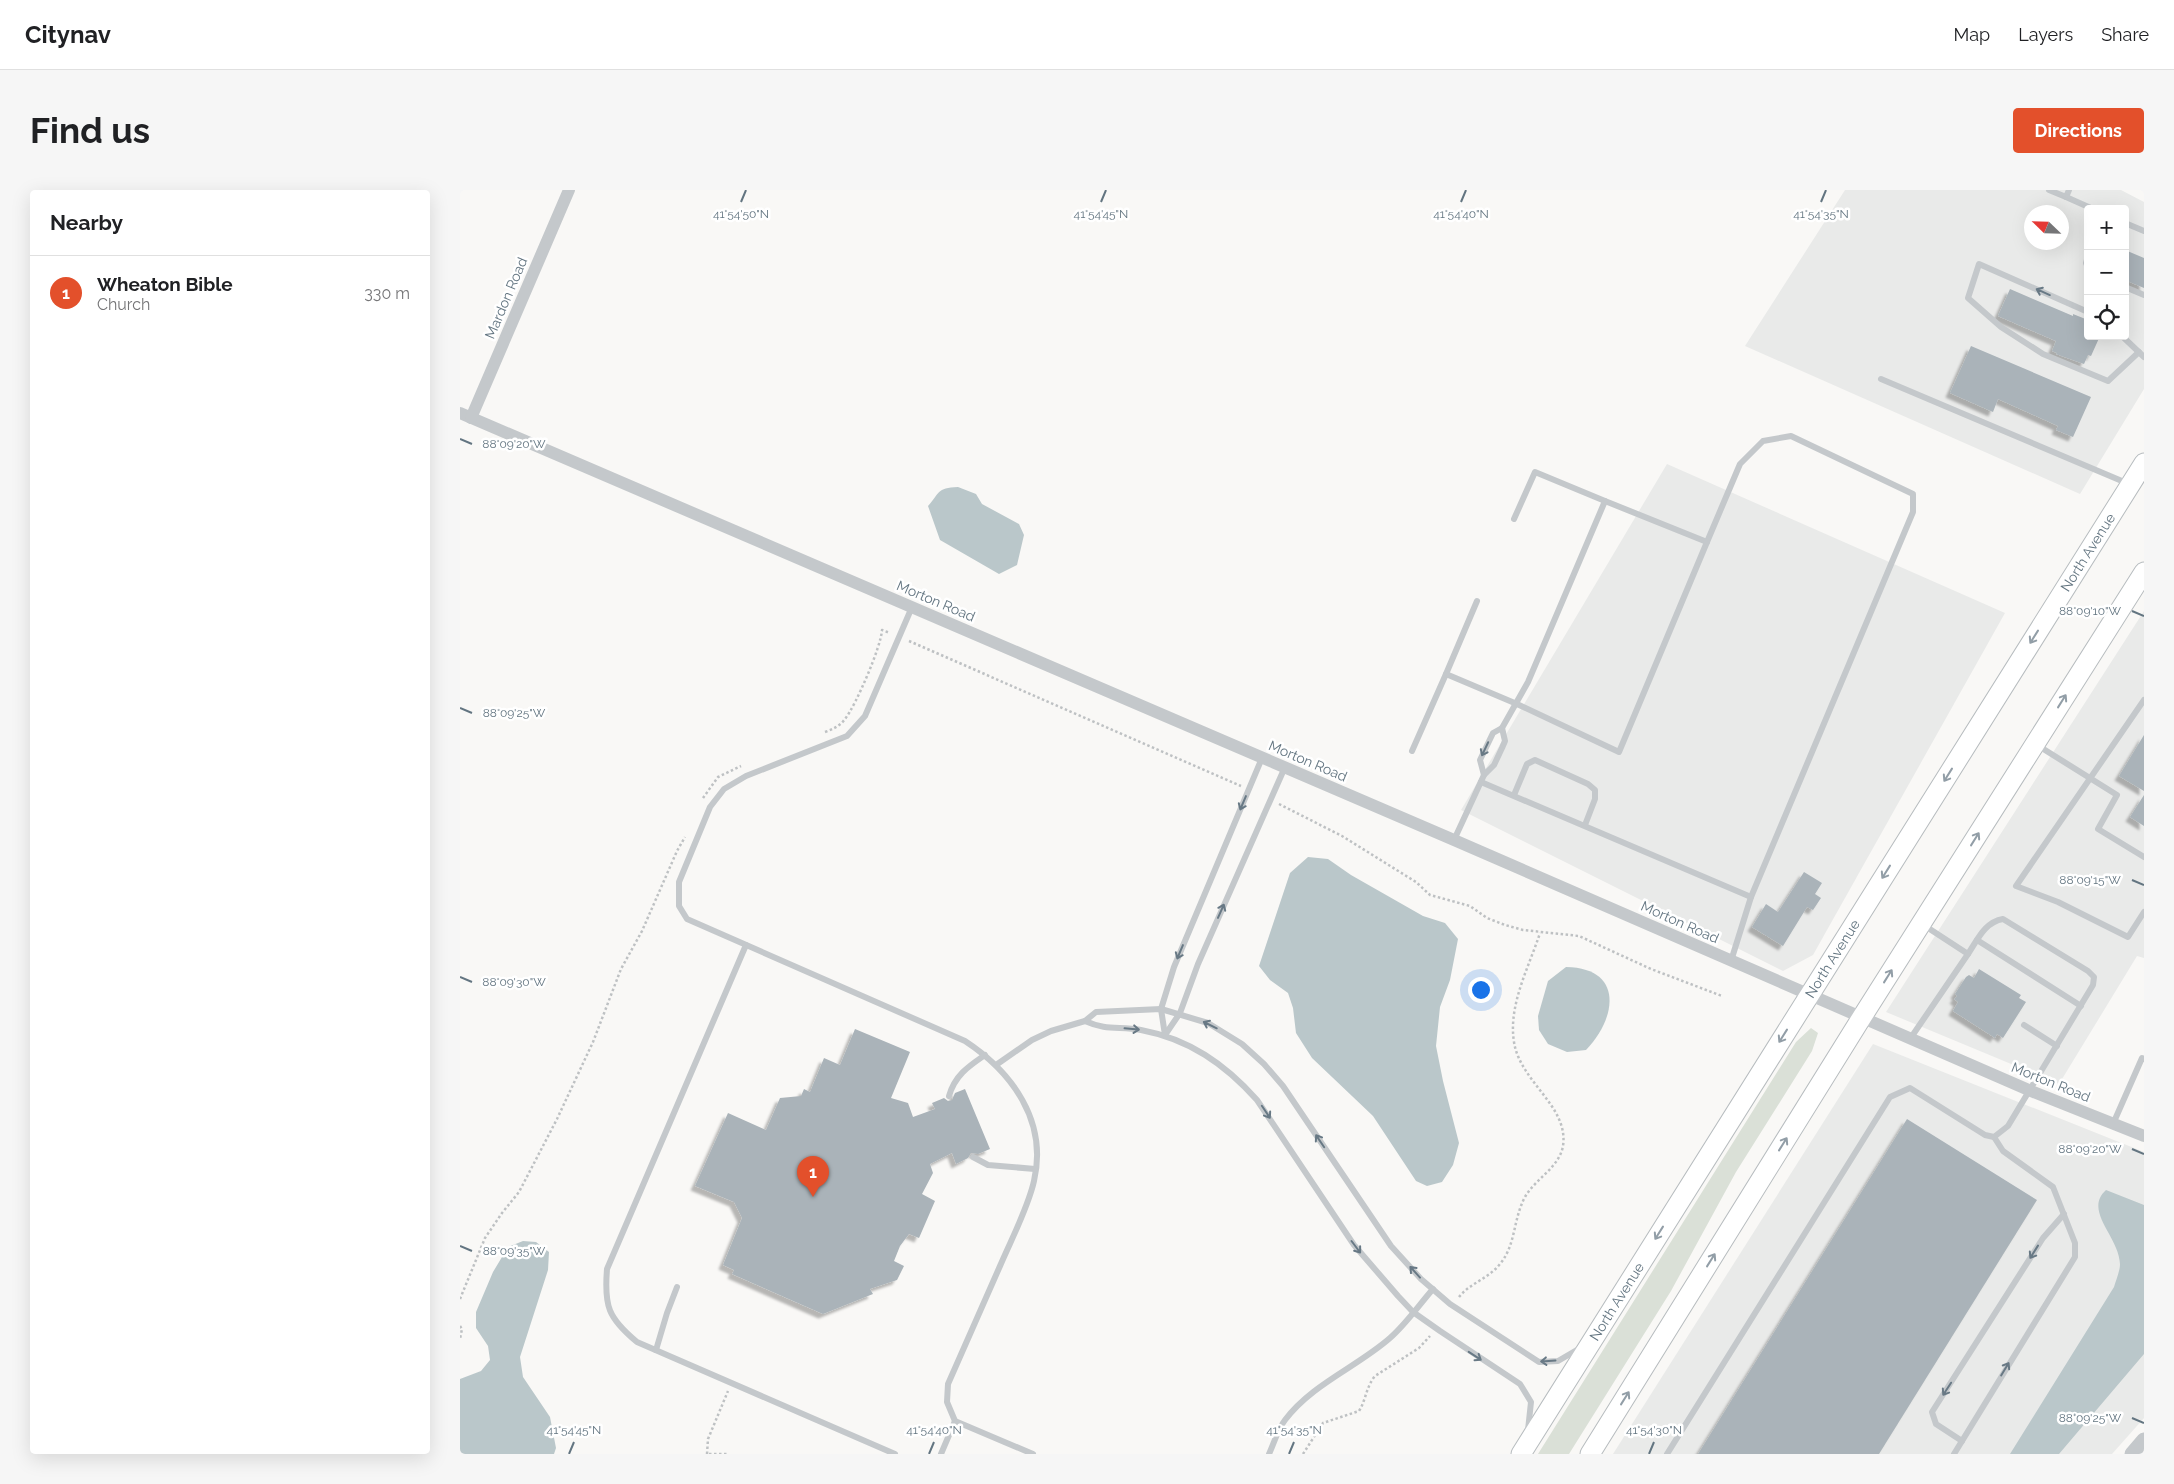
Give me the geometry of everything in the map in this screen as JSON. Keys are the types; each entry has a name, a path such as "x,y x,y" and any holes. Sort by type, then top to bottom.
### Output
{"main road":[{"name":"North Avenue","path":"1523,1450 2144,463"},
{"path":"1590,1454 1862,1017 2144,572"}],"street":[{"name":"Mardon Road","path":"465,415 569,190"},
{"name":"Morton Road","path":"465,415 1285,767 2030,1091 2144,1136"},
{"path":"2132,1454 2144,1440"}],"lane":[{"path":"2049,190 2084,205"},
{"path":"2066,197 2069,190"},
{"path":"2129,225 2144,231"},
{"path":"2084,310 1979,264 1968,298 2001,327 2043,354 2108,381 2141,355 2126,340"},
{"path":"2129,289 2144,295"},
{"path":"1881,379 2130,485"},
{"path":"1446,674 1517,704 1620,752 1740,464 1763,441 1791,436 1913,494 1913,512 1752,897 1731,961"},
{"path":"1514,520 1535,472 1707,542"},
{"path":"1484,775 1480,760 1492,733 1502,728 1528,682 1605,501"},
{"path":"1412,751 1477,601"},
{"path":"912,607 865,716 847,736 746,776 724,789 710,807 679,882 679,906 686,919 965,1041 986,1055 1020,1095 1032,1122 1036,1148 1034,1181 1018,1226 948,1384 947,1402 955,1421 1033,1454"},
{"path":"2144,700 2016,886 2058,902 2128,937 2144,912"},
{"path":"1454,840 1480,782 1494,765 1505,741 1502,728"},
{"path":"2035,744 2117,795 2098,829 2144,857"},
{"path":"1165,1034 1161,1009 1174,967 1262,758"},
{"path":"1514,795 1527,764 1535,760 1588,784 1595,790 1595,800 1585,825"},
{"path":"1165,1034 1180,1013 1198,964 1285,767"},
{"path":"1480,782 1752,897"},
{"path":"1910,1039 1976,940 1993,920 2003,919 2080,966 2094,977 2093,985 2030,1091 2008,1126 1994,1137"},
{"path":"1921,924 1968,954"},
{"path":"1976,940 2081,1006"},
{"path":"746,945 607,1269 605,1296 610,1313 622,1330 637,1342 895,1454"},
{"path":"996,1065 1045,1034 1085,1021 1096,1012 1161,1009 1180,1013 1217,1028 1242,1044 1264,1064 1283,1086 1391,1246 1421,1279 1452,1305 1539,1362 1558,1361 1592,1341"},
{"path":"1085,1021 1101,1028 1135,1029 1165,1034 1209,1057 1239,1079 1251,1093 1354,1245 1373,1269 1413,1312 1520,1384 1532,1402 1523,1450"},
{"path":"2024,1025 2057,1046"},
{"path":"949,1096 952,1084 963,1070 986,1055"},
{"path":"2114,1124 2142,1058 2144,1059"},
{"path":"1667,1454 1890,1097 1910,1088 1985,1135 1994,1137 2004,1151 2053,1187 2075,1243 2075,1257 1954,1454"},
{"path":"973,1156 988,1165 1035,1169"},
{"path":"1962,1441 1936,1424 1932,1412 2043,1238 2064,1214"},
{"path":"656,1350 667,1313 678,1287"},
{"path":"1269,1454 1284,1421 1298,1404 1384,1343 1433,1289"},
{"path":"941,1454 955,1421"}],"path":[{"path":"824,733 840,725 850,712 880,644 882,630 1249,789"},
{"path":"702,801 712,783 718,777 743,765"},
{"path":"1270,800 1342,836 1416,882 1430,895 1470,906 1487,918 1505,925 1540,932 1578,936 1651,969 1722,996"},
{"path":"460,1299 492,1226 519,1192 558,1119 593,1042 621,969 639,938 677,851 688,832"},
{"path":"1452,1305 1462,1292 1488,1276 1501,1263 1510,1246 1524,1200 1530,1190 1556,1162 1563,1147 1562,1129 1552,1105 1522,1066 1514,1044 1513,1032 1518,999 1540,932"},
{"path":"460,1326 460,1339"},
{"path":"1303,1454 1319,1426 1328,1420 1358,1411 1365,1400 1370,1382 1374,1376 1419,1348 1436,1328"},
{"path":"728,1454 708,1454 708,1439 732,1383"}],"shaded area":[{"path":"1845,190 2121,190 2144,202 2144,389 2080,494 1745,346"},
{"path":"1667,464 2005,613 1813,955 1783,971 1461,810"},
{"path":"958,487 976,494 982,504 1019,524 1024,535 1017,565 999,574 940,540 928,506 942,490"},
{"path":"2144,611 2144,958 2137,956 2059,1084 1886,1012"},
{"path":"1308,857 1328,859 1351,875 1423,916 1445,923 1458,939 1450,980 1440,1007 1436,1046 1459,1143 1453,1165 1442,1182 1427,1186 1416,1181 1373,1116 1312,1058 1296,1033 1293,1008 1288,993 1270,980 1259,966 1290,873"},
{"path":"1566,967 1585,970 1598,976 1606,985 1609,997 1609,1010 1604,1024 1586,1050 1567,1052 1548,1044 1539,1030 1538,1016 1548,981"},
{"path":"1811,1028 1818,1033 1812,1051 1736,1172 1671,1291 1569,1454 1538,1454 1796,1042"},
{"path":"1873,1044 2144,1152 2144,1418 2112,1454 1613,1454"},
{"path":"2106,1190 2144,1205 2144,1354 2059,1454 2010,1454 2114,1287 2120,1264 2118,1254 2100,1215 2098,1206 2100,1198"},
{"path":"523,1241 536,1242 549,1252 548,1270 520,1357 523,1377 550,1417 556,1448 554,1454 460,1454 460,1379 481,1371 490,1360 488,1346 476,1328 476,1312 493,1272 508,1247"}],"building":[{"path":"2129,252 2144,258 2144,288 2129,282"},
{"path":"2010,289 2073,316 2073,314 2084,318 2084,340 2098,340 2091,356 2088,355 2084,364 2052,351 2056,341 1998,316"},
{"path":"1971,346 2091,397 2073,437 2056,430 2058,426 1998,399 1993,412 1950,393"},
{"path":"2144,735 2144,791 2119,776"},
{"path":"2144,795 2144,826 2130,817"},
{"path":"1804,872 1822,883 1815,894 1821,898 1813,910 1807,907 1783,946 1752,927 1766,904 1778,912"},
{"path":"1979,969 2021,995 2019,998 2026,1002 2003,1038 1997,1034 1995,1038 1953,1011 1958,1002 1954,999 1957,996 1955,994 1966,977 1969,975 1974,978"},
{"path":"855,1029 910,1052 891,1098 908,1103 913,1117 935,1109 932,1103 944,1098 948,1101 952,1100 955,1093 965,1089 990,1149 978,1154 971,1153 968,1158 956,1164 952,1153 930,1164 933,1173 922,1194 935,1201 919,1238 909,1234 900,1246 894,1261 904,1266 897,1280 870,1289 873,1294 823,1314 732,1274 734,1270 723,1265 742,1218 734,1202 695,1186 728,1113 766,1130 780,1098 801,1096 804,1089 810,1092 824,1058 840,1065"},
{"path":"1907,1119 2037,1200 1879,1454 1698,1454"}],"place":[{"name":"Wheaton Bible","path":"813,1197"}]}
